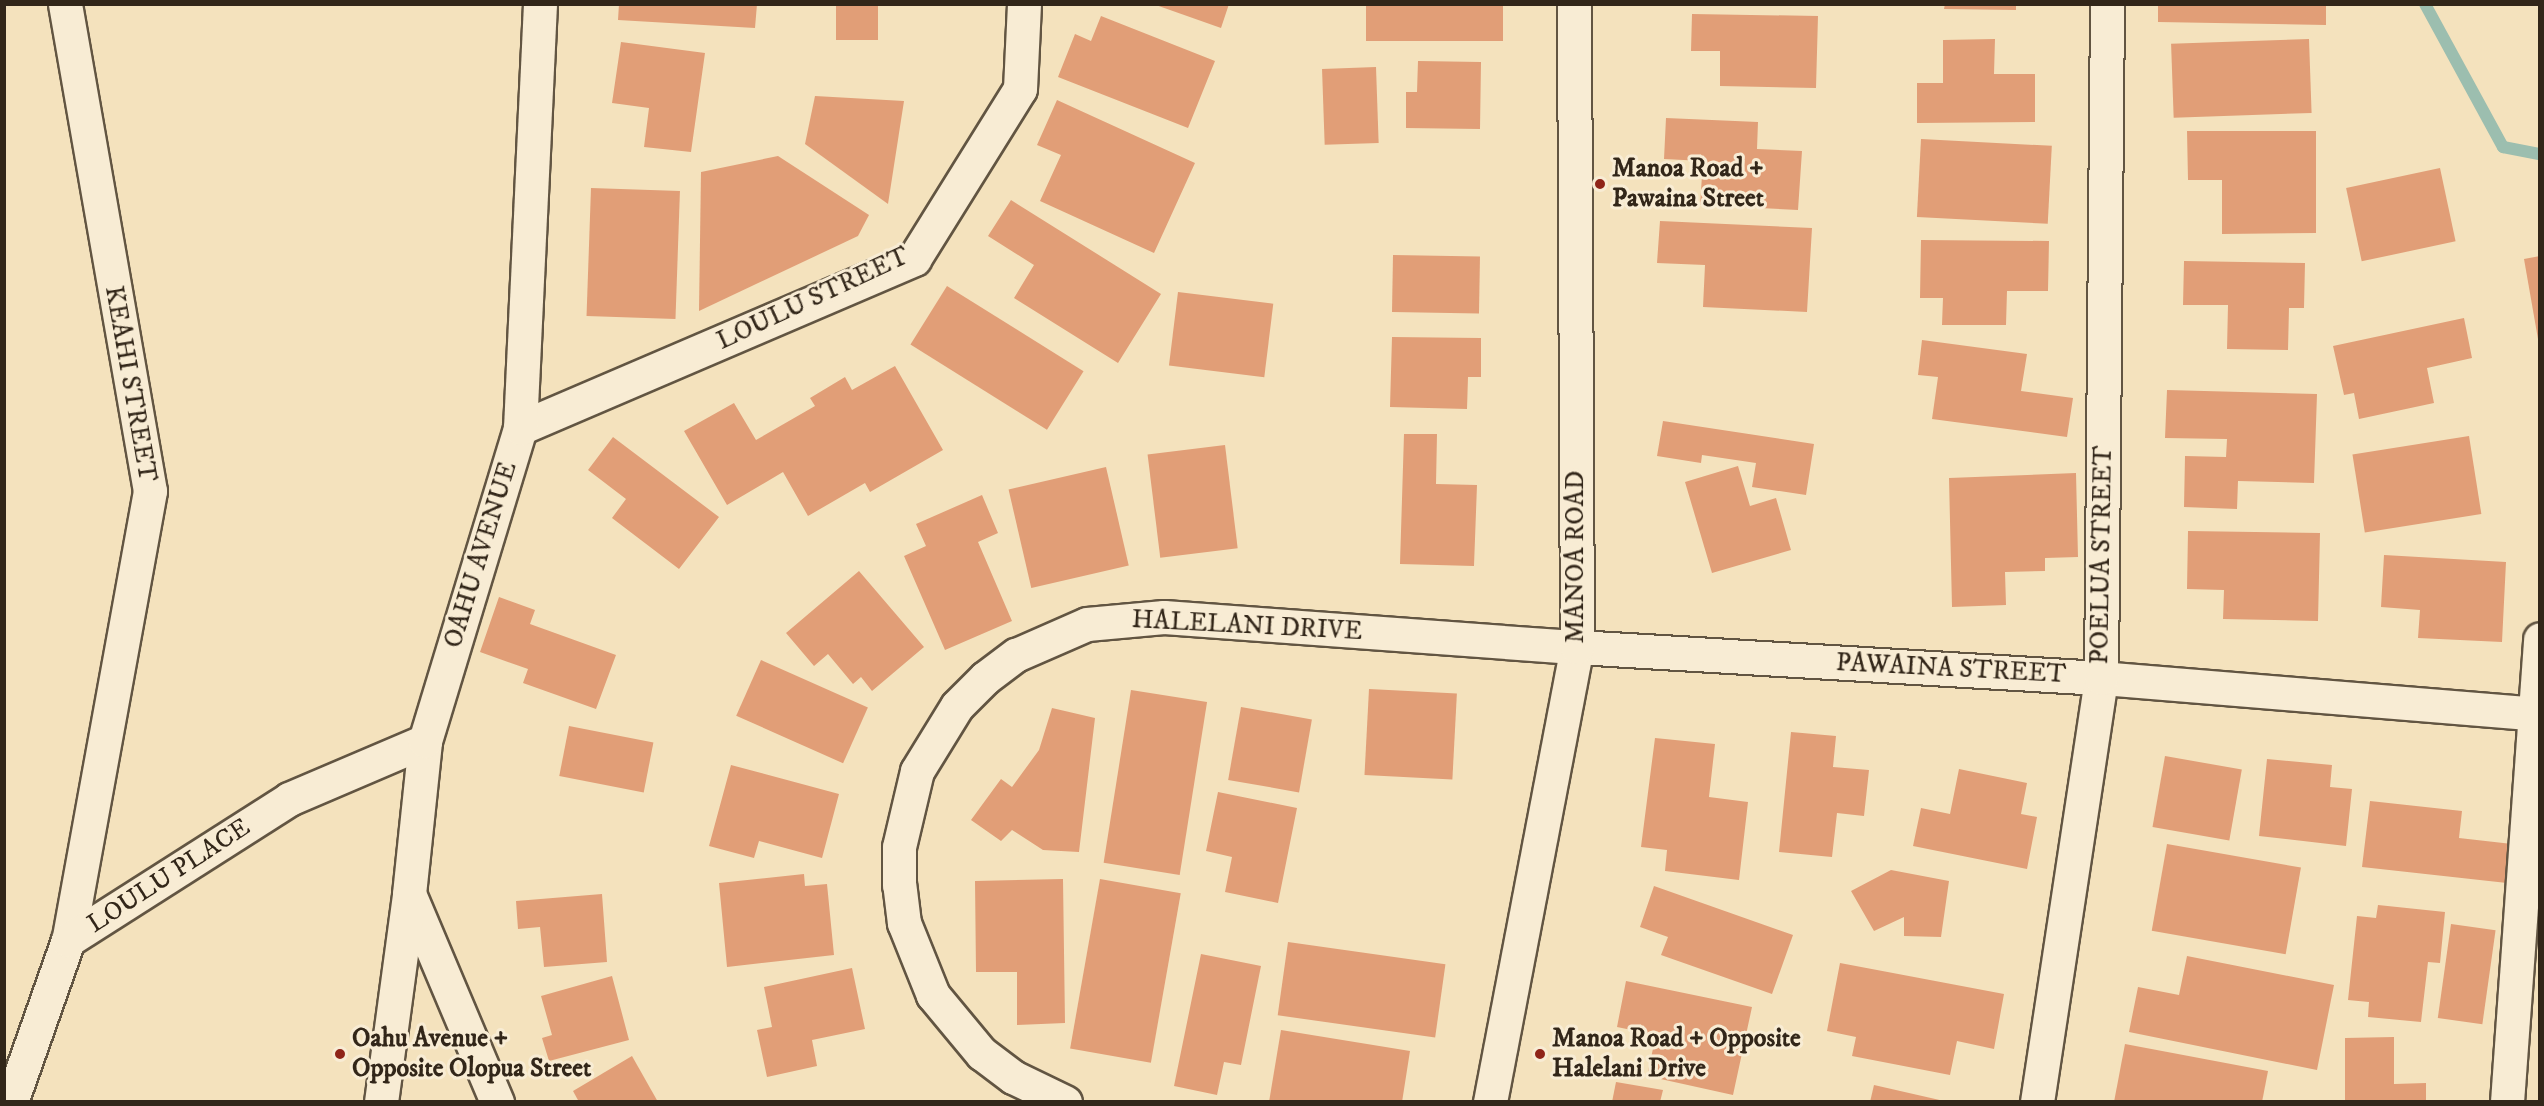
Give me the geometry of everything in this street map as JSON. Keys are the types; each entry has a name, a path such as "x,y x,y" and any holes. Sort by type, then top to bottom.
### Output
{"street":[{"name":"KEAHI STREET","path":"65,4 150,491 68,940"},
{"name":"OAHU AVENUE","path":"381,1101 410,894 425,741 520,428 540,4"},
{"name":"LOULU STREET","path":"520,428 914,260 1020,89 1024,4"},
{"name":"MANOA ROAD","path":"1490,1101 1577,647 1574,4"},
{"name":"POELUA STREET","path":"2037,1101 2101,678 2107,4"},
{"name":"HALELANI DRIVE","path":"1065,1101 1013,1077 982,1054 955,1026 933,995 904,923 899,885 899,847 917,771 952,713 985,678 1051,637 1087,624 1125,618 1164,617 1577,647"},
{"path":"2507,1101 2538,714 2540,639"},
{"name":"PAWAINA STREET","path":"1577,647 2101,678 2538,714"},
{"name":"LOULU PLACE","path":"11,1101 68,940 289,799 425,741"},
{"path":"410,894 497,1101"}],"building":[{"path":"619,4 757,4 755,28 618,20"},
{"path":"836,4 878,4 878,40 836,40"},
{"path":"1153,4 1229,4 1221,28"},
{"path":"1366,4 1503,4 1503,41 1366,41"},
{"path":"1945,4 2016,4 2016,10 1944,9"},
{"path":"2158,4 2326,4 2326,25 2158,22"},
{"path":"1692,14 1818,16 1816,88 1720,86 1720,51 1691,51"},
{"path":"1101,16 1215,61 1188,128 1058,77 1075,34 1091,41"},
{"path":"1995,39 1994,74 2035,74 2035,122 1917,123 1917,83 1943,83 1943,40"},
{"path":"2309,39 2312,113 2174,118 2171,44"},
{"path":"621,42 705,53 691,152 644,147 649,108 612,103"},
{"path":"1418,61 1481,62 1480,129 1406,128 1406,92 1417,92"},
{"path":"1376,67 1379,143 1325,145 1322,69"},
{"path":"815,96 904,101 888,204 805,144"},
{"path":"1057,100 1195,163 1154,253 1040,201 1061,155 1037,145"},
{"path":"1666,118 1758,122 1757,149 1802,151 1798,210 1700,205 1703,161 1664,159"},
{"path":"2187,131 2316,131 2316,233 2222,234 2222,180 2188,180"},
{"path":"1921,139 2052,146 2048,224 1917,217"},
{"path":"778,156 869,215 858,236 699,311 701,172"},
{"path":"2440,168 2456,241 2362,261 2346,188"},
{"path":"591,188 680,191 675,319 587,316"},
{"path":"1011,200 1161,294 1118,363 1014,298 1034,265 988,236"},
{"path":"1660,221 1812,228 1807,312 1703,307 1705,265 1657,263"},
{"path":"1921,240 2049,241 2048,291 2007,291 2006,325 1942,325 1943,298 1920,298"},
{"path":"1393,255 1480,257 1479,314 1392,312"},
{"path":"2540,256 2540,339 2538,339 2524,259"},
{"path":"2184,261 2305,263 2304,308 2289,308 2288,350 2227,349 2228,305 2183,305"},
{"path":"947,286 1084,371 1047,430 910,345"},
{"path":"1178,292 1273,304 1264,377 1169,365"},
{"path":"2464,318 2472,358 2427,368 2434,403 2359,419 2354,393 2344,395 2333,346"},
{"path":"1392,337 1481,338 1481,377 1468,377 1467,409 1390,407"},
{"path":"1922,340 2027,354 2021,391 2073,398 2067,437 1932,419 1938,377 1918,375"},
{"path":"895,366 943,450 870,492 865,483 808,516 783,472 727,505 684,431 734,403 756,440 815,406 810,398 845,377 852,390"},
{"path":"2167,390 2317,394 2314,483 2238,481 2237,509 2184,507 2185,456 2226,457 2227,439 2165,438"},
{"path":"1663,421 1814,444 1806,495 1752,487 1756,463 1702,455 1701,463 1657,456"},
{"path":"1404,434 1437,434 1436,484 1477,485 1474,566 1400,564"},
{"path":"2469,436 2481,514 2365,532 2352,454"},
{"path":"613,437 719,517 679,569 612,518 626,499 588,470"},
{"path":"1225,445 1238,548 1160,558 1148,455"},
{"path":"1738,466 1750,506 1776,498 1791,550 1712,573 1685,482"},
{"path":"1106,467 1129,565 1031,588 1009,489"},
{"path":"2076,473 2078,557 2045,558 2045,571 2005,572 2006,605 1952,607 1949,478"},
{"path":"982,495 998,533 978,542 1012,621 945,650 904,556 926,546 916,524"},
{"path":"2188,531 2320,533 2318,621 2223,619 2224,590 2187,589"},
{"path":"2384,555 2506,562 2502,642 2418,638 2420,610 2381,607"},
{"path":"859,571 924,647 872,691 861,677 853,684 828,654 814,666 786,633"},
{"path":"499,597 535,610 530,624 616,655 596,709 523,683 528,669 480,652"},
{"path":"761,660 868,708 843,763 736,716"},
{"path":"1369,689 1457,694 1452,779 1364,775"},
{"path":"1131,690 1207,702 1180,875 1104,863"},
{"path":"1241,707 1312,720 1299,792 1228,780"},
{"path":"1052,708 1095,718 1079,852 1043,850 1012,830 1001,841 971,820 1001,779 1012,787 1039,750"},
{"path":"569,726 653,742 644,792 559,776"},
{"path":"1791,732 1836,736 1833,767 1869,770 1864,816 1837,813 1832,857 1779,852"},
{"path":"1655,738 1715,744 1709,797 1748,802 1739,880 1665,871 1667,850 1641,847"},
{"path":"2165,756 2242,770 2229,840 2152,827"},
{"path":"2267,759 2332,765 2330,787 2352,789 2346,846 2259,836"},
{"path":"731,765 839,794 822,858 759,841 754,858 709,846"},
{"path":"1959,769 2027,783 2021,814 2037,817 2027,869 1913,846 1921,808 1950,814"},
{"path":"1218,792 1297,808 1278,903 1225,892 1232,857 1206,851"},
{"path":"2370,801 2462,811 2459,838 2512,844 2507,883 2362,867"},
{"path":"2167,844 2301,868 2286,954 2152,931"},
{"path":"1891,870 1949,881 1941,937 1904,936 1904,917 1874,931 1851,891"},
{"path":"804,874 805,886 827,884 834,955 727,967 719,883"},
{"path":"1063,879 1065,1023 1017,1025 1017,972 976,972 975,881"},
{"path":"1100,879 1181,893 1151,1063 1070,1048"},
{"path":"1654,886 1793,935 1772,994 1661,955 1668,937 1640,927"},
{"path":"602,894 607,962 544,967 540,927 518,929 516,901"},
{"path":"2378,905 2445,912 2440,963 2428,962 2421,1022 2368,1017 2369,1002 2348,1000 2357,916 2376,918"},
{"path":"2451,924 2496,930 2482,1024 2438,1018"},
{"path":"1288,942 1445,964 1435,1037 1278,1015"},
{"path":"1201,954 1261,966 1241,1065 1224,1062 1217,1095 1174,1086"},
{"path":"2187,956 2334,985 2317,1070 2129,1032 2138,987 2179,995"},
{"path":"1840,963 2004,994 1994,1049 1957,1041 1950,1075 1852,1056 1856,1037 1827,1031"},
{"path":"852,968 865,1029 812,1040 817,1066 767,1077 757,1030 772,1027 764,987"},
{"path":"612,976 629,1040 549,1061 542,1038 552,1035 541,996"},
{"path":"1626,981 1752,1007 1733,1095 1647,1076 1656,1035 1617,1027"},
{"path":"1281,1030 1410,1051 1402,1102 1269,1102"},
{"path":"2394,1037 2394,1084 2426,1083 2426,1102 2345,1102 2345,1038"},
{"path":"2125,1044 2268,1071 2262,1102 2114,1102"},
{"path":"632,1056 658,1102 579,1102 573,1091"},
{"path":"1616,1082 1663,1090 1660,1102 1612,1102"},
{"path":"1874,1085 1944,1101 1944,1102 1870,1102"}],"waterway":[{"path":"2425,4 2503,147 2540,154"}],"place":[{"name":"Manoa Road + Pawaina Street","path":"1600,184"},
{"name":"Oahu Avenue + Opposite Olopua Street","path":"340,1054"},
{"name":"Manoa Road + Opposite Halelani Drive","path":"1540,1054"}]}
